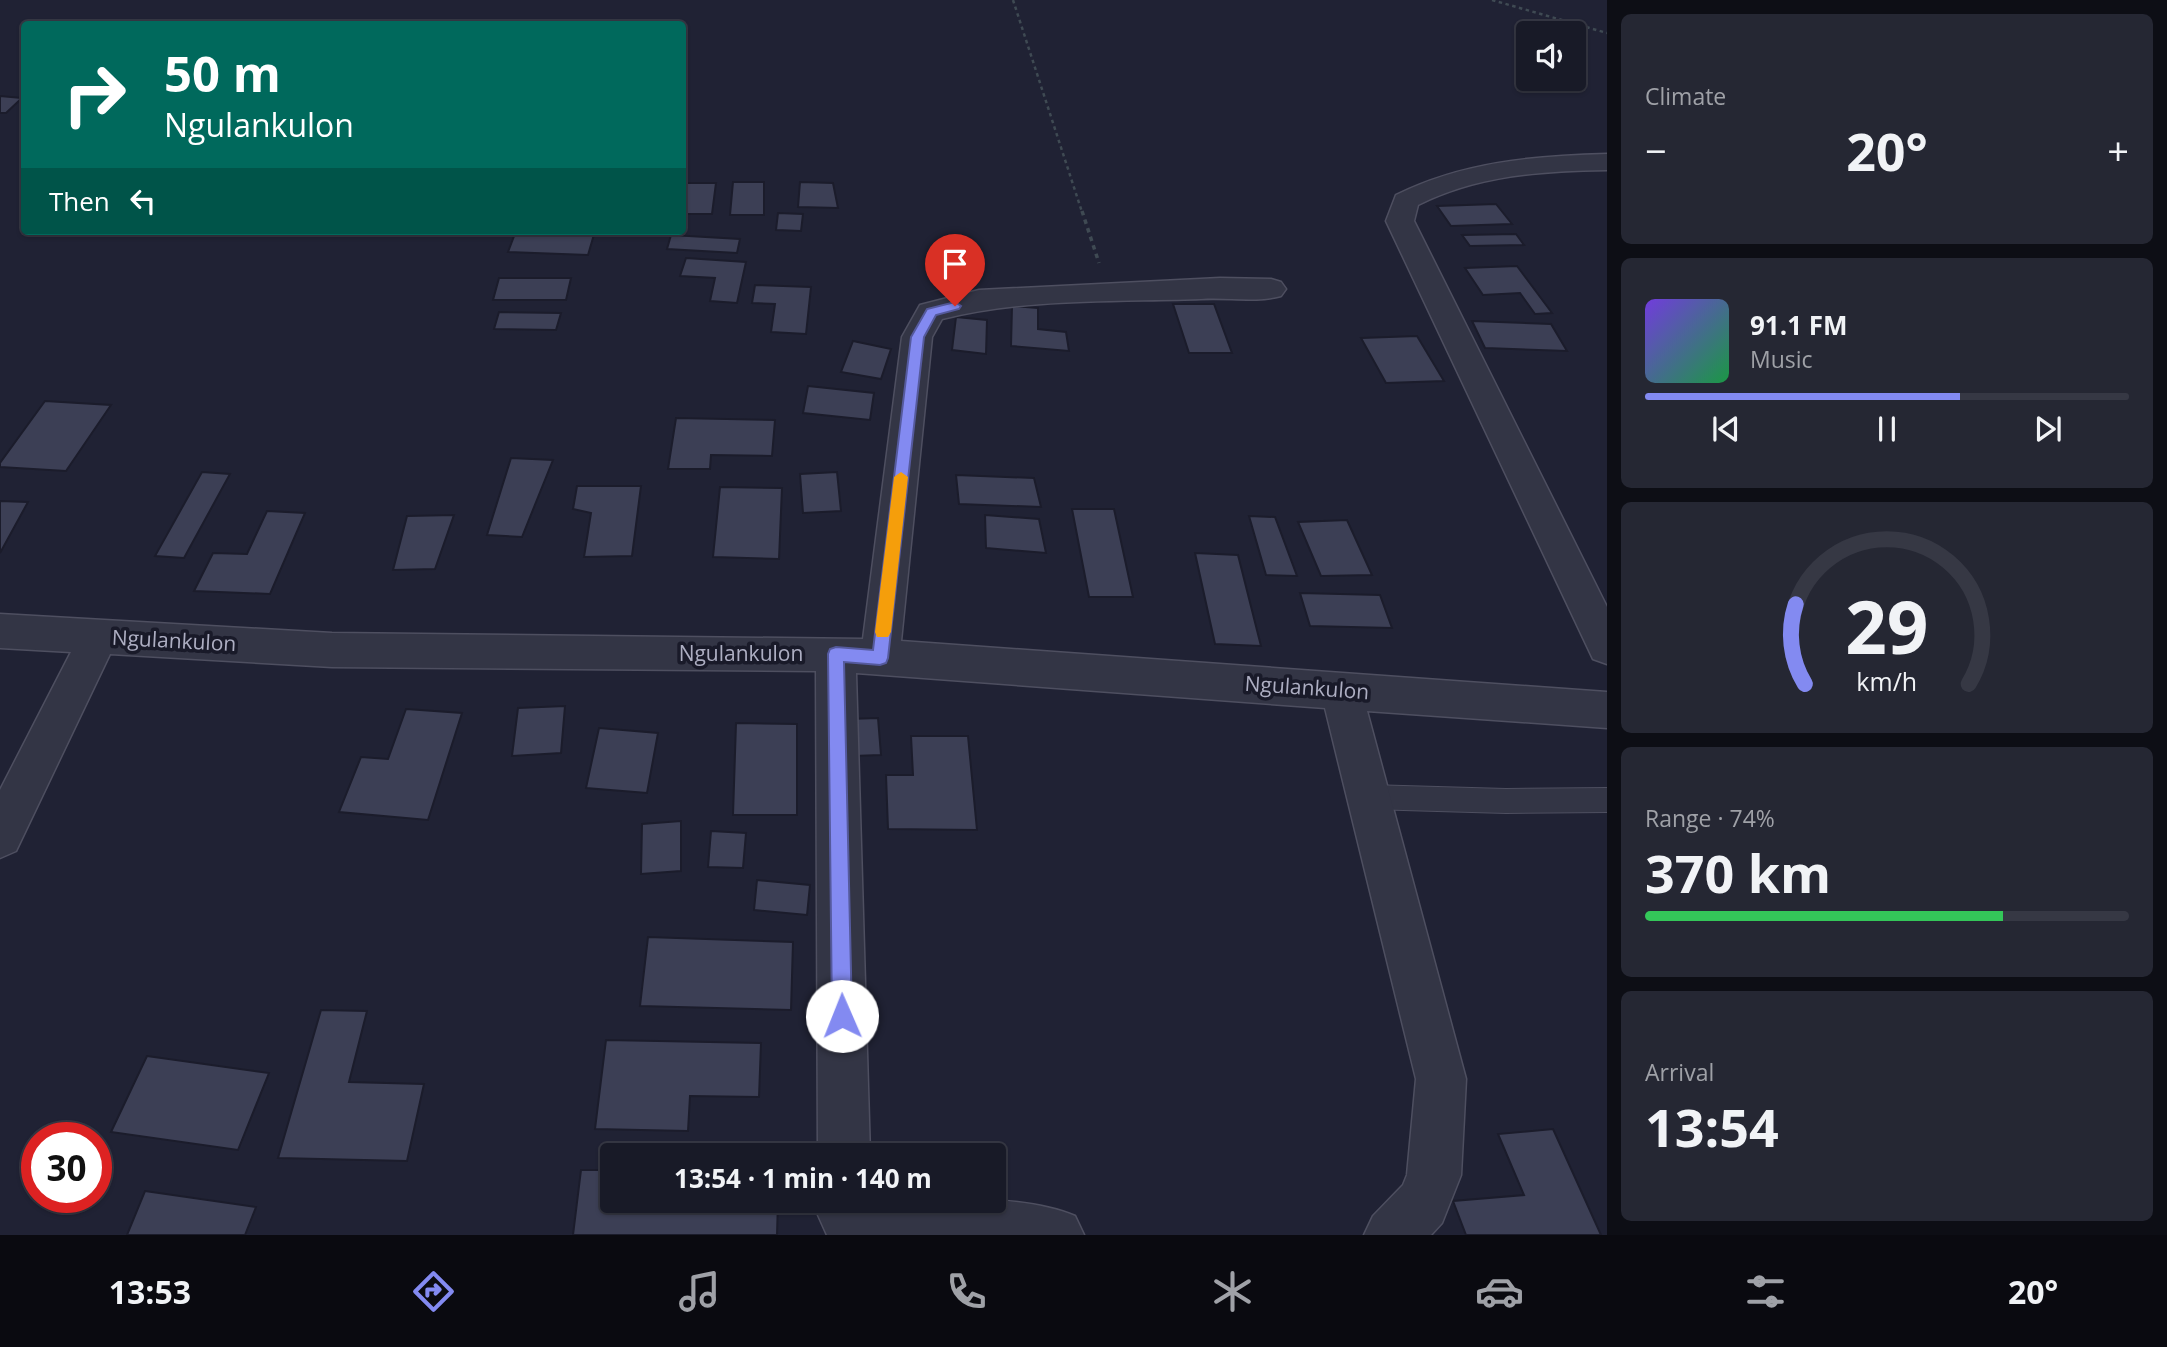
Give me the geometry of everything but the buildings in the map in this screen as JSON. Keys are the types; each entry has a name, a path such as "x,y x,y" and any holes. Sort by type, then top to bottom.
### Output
{"street":[{"path":"1607,162 1492,170 1433,185 1406,201 1400,221 1607,647"},
{"path":"844,1143 858,656 917,337 931,312 979,300 1220,288 1271,289"},
{"name":"Ngulankulon","path":"0,631 331,650 858,656 1607,710"},
{"path":"0,836 99,637"},
{"path":"1341,691 1441,1079 1434,1175 1423,1204 1392,1235"},
{"path":"845,1217 1056,1235"}],"lane":[{"path":"1369,797 1506,801 1607,800"}],"path":[{"path":"1013,0 1109,294"},
{"path":"1492,0 1607,33"}],"slow traffic":[{"path":"883,632 901,477"}],"route":[{"path":"842,1016 836,654 880,658 917,337 931,312 955,306"}]}
